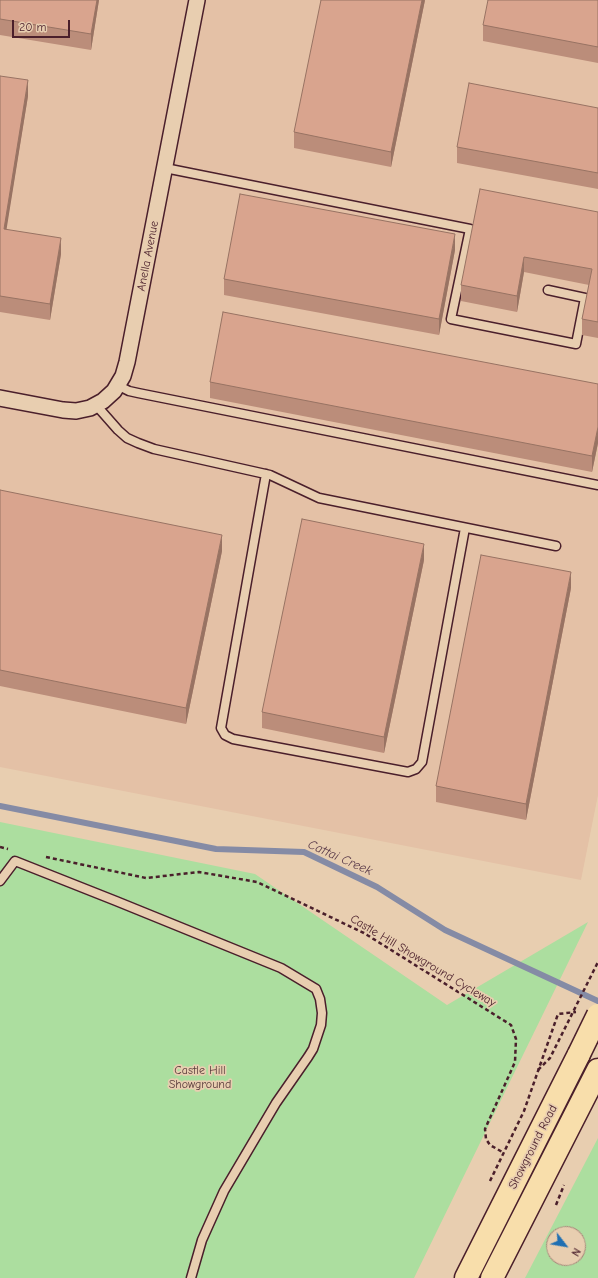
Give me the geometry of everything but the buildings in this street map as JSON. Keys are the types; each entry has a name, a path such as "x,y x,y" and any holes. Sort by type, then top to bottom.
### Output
{"main road":[{"name":"Showground Road","path":"466,1278 598,1015"},
{"name":"Showground Road","path":"492,1278 598,1070"}],"street":[{"name":"Anella Avenue","path":"0,398 76,411 90,408 103,401 114,391 123,376 127,362 197,0"}],"lane":[{"path":"165,168 470,229 451,319 576,344 585,298 548,290"},
{"path":"117,385 129,391 138,393 598,485"},
{"path":"96,405 127,438 154,449 266,474 319,498 556,546"},
{"path":"266,474 221,728 225,735 233,739 408,772 416,769 422,762 466,528"},
{"path":"0,881 15,861 281,968 295,975 316,990 320,999 322,1013 321,1025 313,1049 276,1103 224,1191 202,1240 191,1278"}],"path":[{"path":"0,847 15,851"},
{"name":"Castle Hill Showground Cycleway","path":"46,857 146,878 199,872 256,882 364,933 511,1025 516,1039 515,1062 485,1129 486,1139 490,1145 504,1153 524,1111 538,1070"},
{"path":"538,1070 550,1058 598,962"},
{"path":"538,1070 558,1014"}],"shaded area":[{"path":"0,0 598,0 598,795 581,880 0,767"}],"green space":[{"name":"Castle Hill Showground","path":"0,822 255,874 447,1005 588,922 414,1278 0,1278"},
{"path":"598,1138 598,1278 525,1278 546,1238 546,1266 586,1266 586,1226 552,1226"}],"waterway":[{"name":"Cattai Creek","path":"0,806 216,849 304,852 377,887 445,930 598,1001"}]}
